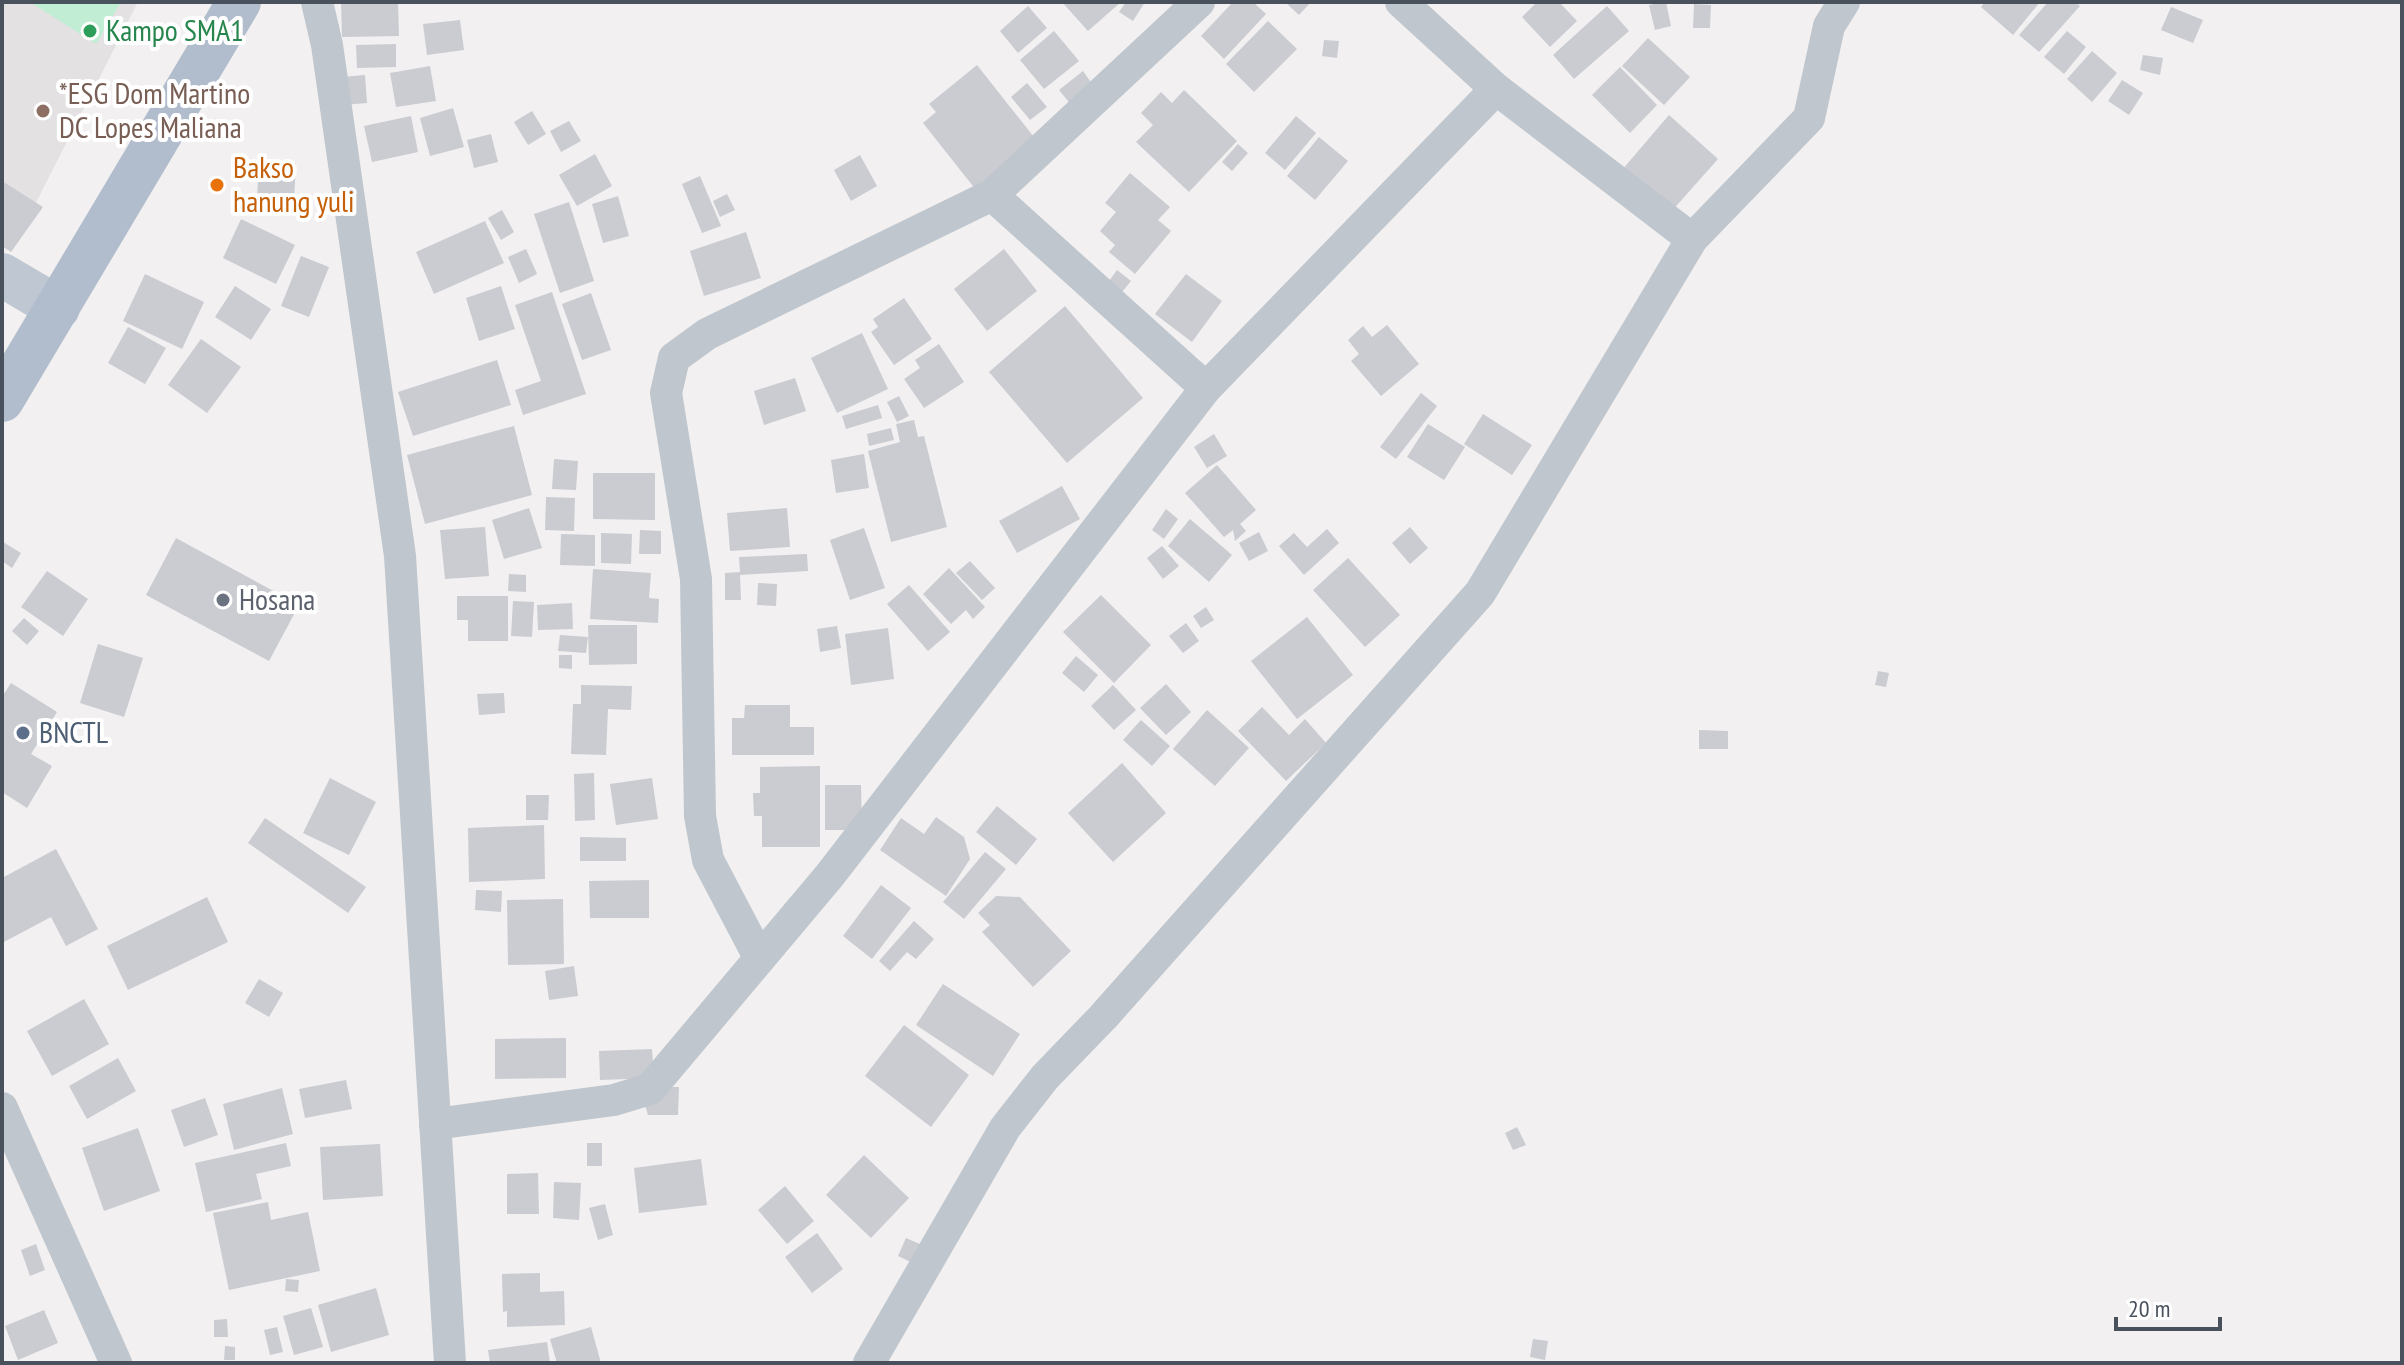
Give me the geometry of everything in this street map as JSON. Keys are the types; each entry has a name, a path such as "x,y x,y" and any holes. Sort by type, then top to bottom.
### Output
{"main road":[{"path":"2,400 239,2"}],"street":[{"path":"317,2 327,45 400,556 450,1363"},
{"path":"759,957 708,860 700,816 696,579 666,393 674,358 707,334 992,195 1199,2"},
{"path":"1401,2 1496,89 1692,239"},
{"path":"869,1363 1005,1128 1045,1077 1113,1006 1480,593 1692,239 1809,118 1829,26 1844,2"},
{"path":"435,1124 614,1100 650,1089 830,875 1206,388 1496,89"},
{"path":"992,195 1206,388"},
{"path":"2,275 58,308"},
{"path":"2,1108 116,1363"}],"shaded area":[{"name":"*ESG Dom Martino DC Lopes Maliana","path":"2,2 138,2 22,230 2,219"}],"green space":[{"name":"Kampo SMA1","path":"30,2 121,2 96,44"}],"building":[{"path":"341,2 398,2 399,36 342,37"},
{"path":"1062,2 1121,2 1088,31"},
{"path":"1126,2 1145,2 1133,21 1119,12"},
{"path":"1233,2 1253,2 1266,14 1224,59 1201,36"},
{"path":"1285,2 1311,2 1299,15"},
{"path":"1537,2 1559,2 1577,21 1550,47 1522,17"},
{"path":"1666,2 1671,26 1655,30 1649,5"},
{"path":"1985,2 2040,2 2013,35 1981,7"},
{"path":"2048,2 2075,2 2080,6 2039,52 2019,35"},
{"path":"1694,4 1711,5 1710,28 1693,28"},
{"path":"1028,6 1047,28 1018,53 1000,31"},
{"path":"1607,6 1629,31 1574,79 1553,55"},
{"path":"2171,7 2203,20 2193,43 2161,30"},
{"path":"460,20 464,50 427,55 423,24"},
{"path":"1268,21 1297,49 1254,92 1226,64"},
{"path":"1054,31 1079,61 1044,89 1020,60"},
{"path":"2067,31 2086,47 2064,74 2044,57"},
{"path":"1648,38 1690,77 1664,105 1622,66"},
{"path":"1324,40 1339,41 1337,58 1322,56"},
{"path":"396,44 396,67 357,68 356,45"},
{"path":"2092,51 2117,73 2092,102 2067,79"},
{"path":"2143,55 2163,58 2160,75 2140,70"},
{"path":"977,65 1041,146 980,195 923,123 936,112 929,104"},
{"path":"430,66 436,101 396,107 390,73"},
{"path":"1620,67 1657,105 1630,133 1592,95"},
{"path":"1083,71 1095,88 1072,106 1059,90"},
{"path":"365,75 367,103 343,105 341,77"},
{"path":"2122,80 2143,93 2129,115 2108,101"},
{"path":"1027,83 1047,107 1030,120 1011,97"},
{"path":"1184,90 1237,141 1189,192 1136,142 1153,125 1141,113 1161,92 1172,103"},
{"path":"453,108 464,147 430,156 420,118"},
{"path":"532,111 546,134 528,145 514,122"},
{"path":"1669,115 1718,159 1670,213 1622,170"},
{"path":"411,116 418,152 372,162 364,126"},
{"path":"1296,116 1316,133 1285,170 1265,153"},
{"path":"569,121 581,141 561,152 550,131"},
{"path":"491,134 498,162 474,168 467,140"},
{"path":"1319,137 1348,161 1315,200 1287,176"},
{"path":"1238,144 1248,153 1232,171 1222,162"},
{"path":"595,154 612,186 577,206 559,175"},
{"path":"860,155 877,186 851,201 834,170"},
{"path":"259,161 296,163 294,202 257,200"},
{"path":"1130,173 1170,207 1158,220 1171,231 1135,274 1109,252 1115,245 1100,231 1116,212 1105,203"},
{"path":"700,176 721,226 702,233 682,184"},
{"path":"2,181 43,207 11,252 2,246"},
{"path":"727,194 735,210 720,217 713,201"},
{"path":"618,196 629,236 603,243 592,204"},
{"path":"569,202 594,281 560,293 534,214"},
{"path":"502,210 514,232 501,240 488,218"},
{"path":"241,219 295,245 276,284 223,258"},
{"path":"485,221 504,263 434,294 416,252"},
{"path":"746,232 761,278 704,296 690,251"},
{"path":"526,249 537,274 519,283 508,257"},
{"path":"1004,249 1037,291 987,331 954,289"},
{"path":"301,256 329,267 309,317 281,306"},
{"path":"1117,270 1131,281 1122,292 1109,281"},
{"path":"145,274 204,302 182,349 123,321"},
{"path":"1186,274 1222,301 1192,342 1155,314"},
{"path":"235,286 271,309 251,340 215,317"},
{"path":"501,286 515,329 479,341 466,298"},
{"path":"552,292 586,394 523,415 515,390 541,381 515,305"},
{"path":"591,293 611,350 582,360 562,304"},
{"path":"904,298 932,339 894,365 871,332 878,327 873,319"},
{"path":"1065,306 1143,398 1067,463 989,372"},
{"path":"1387,325 1419,364 1381,396 1351,361 1359,354 1348,340 1363,326 1372,337"},
{"path":"128,327 166,348 145,384 108,363"},
{"path":"862,333 888,389 837,413 811,358"},
{"path":"201,339 241,367 207,413 168,385"},
{"path":"939,344 964,382 924,408 904,379 920,368 915,360"},
{"path":"497,360 511,405 413,436 398,392"},
{"path":"795,378 806,411 764,425 754,391"},
{"path":"1421,393 1437,406 1396,459 1380,447"},
{"path":"899,396 909,416 897,422 887,402"},
{"path":"878,405 882,418 846,429 842,416"},
{"path":"1483,414 1532,445 1512,475 1464,444"},
{"path":"914,420 918,437 924,436 947,527 891,542 868,451 900,442 896,424"},
{"path":"1428,424 1465,447 1444,480 1407,457"},
{"path":"514,426 532,495 425,524 407,455"},
{"path":"891,428 894,440 869,446 867,434"},
{"path":"1214,434 1227,456 1207,468 1194,447"},
{"path":"864,454 869,488 836,493 831,460"},
{"path":"554,459 578,461 576,490 552,489"},
{"path":"1217,465 1256,510 1240,524 1246,531 1235,541 1233,530 1224,537 1185,493"},
{"path":"593,473 655,473 655,520 593,519"},
{"path":"1062,486 1080,519 1017,553 999,521"},
{"path":"546,497 575,498 574,531 545,530"},
{"path":"529,508 542,548 504,559 492,520"},
{"path":"787,508 790,547 730,551 727,513"},
{"path":"1166,509 1178,519 1164,539 1152,530"},
{"path":"1190,519 1232,555 1209,582 1168,546"},
{"path":"485,527 489,576 445,579 440,530"},
{"path":"1410,527 1428,548 1410,564 1392,543"},
{"path":"864,528 885,588 850,600 830,540"},
{"path":"1327,529 1339,543 1304,575 1279,546 1294,533 1307,547"},
{"path":"640,530 661,531 661,554 639,554"},
{"path":"1259,532 1268,551 1249,561 1239,543"},
{"path":"601,533 632,534 631,564 601,563"},
{"path":"561,534 595,535 595,566 560,565"},
{"name":"Hosana","path":"176,538 299,605 269,661 146,595"},
{"path":"3,542 21,553 12,568 2,561"},
{"path":"1162,546 1179,566 1163,579 1147,558"},
{"path":"807,554 808,571 740,575 741,600 725,600 725,573 740,572 739,557"},
{"path":"1348,558 1400,615 1365,647 1313,590"},
{"path":"970,561 995,588 982,600 956,573"},
{"path":"949,568 985,607 973,619 966,610 951,624 923,594"},
{"path":"593,569 651,573 649,598 659,599 658,623 590,619"},
{"path":"47,571 88,599 63,636 21,607"},
{"path":"509,574 526,575 526,592 508,591"},
{"path":"758,583 777,584 776,606 757,605"},
{"path":"909,585 950,632 928,651 887,604"},
{"path":"1101,595 1151,645 1114,683 1063,632"},
{"path":"457,596 508,596 508,641 468,641 468,620 457,620"},
{"path":"513,601 534,602 532,637 511,636"},
{"path":"572,603 573,629 538,630 537,605"},
{"path":"1206,607 1214,620 1201,628 1193,616"},
{"path":"1307,617 1353,675 1297,719 1251,661"},
{"path":"24,618 39,631 27,645 12,631"},
{"path":"1186,623 1199,641 1183,653 1169,636"},
{"path":"588,625 637,625 637,664 589,665"},
{"path":"837,626 841,648 820,652 817,629"},
{"path":"888,628 894,679 851,685 845,634"},
{"path":"560,635 588,637 586,653 558,651"},
{"path":"98,644 143,658 124,717 80,703"},
{"path":"559,655 572,655 572,669 559,668"},
{"path":"1076,656 1098,675 1084,692 1062,673"},
{"path":"1878,671 1889,673 1886,687 1875,685"},
{"name":"BNCTL","path":"11,683 57,712 31,754 52,766 27,808 2,792 2,697"},
{"path":"1166,684 1191,712 1166,735 1140,708"},
{"path":"581,685 632,686 631,710 608,709 606,755 571,754 573,704 581,704"},
{"path":"1113,685 1136,710 1114,730 1091,706"},
{"path":"504,693 505,713 479,715 477,694"},
{"path":"745,705 790,705 790,727 814,727 814,755 732,755 732,718 744,718"},
{"path":"1262,707 1289,735 1305,719 1326,743 1286,781 1238,731"},
{"path":"1207,710 1249,748 1215,786 1173,749"},
{"path":"1141,720 1170,746 1152,766 1123,740"},
{"path":"1699,730 1728,731 1728,749 1699,749"},
{"path":"1122,763 1166,813 1113,862 1068,813"},
{"path":"820,766 820,847 762,847 762,816 754,816 753,793 760,793 760,767"},
{"path":"594,773 595,820 575,821 574,774"},
{"path":"330,778 376,802 349,855 303,833"},
{"path":"652,778 658,819 616,825 610,784"},
{"path":"825,785 861,785 862,830 825,830"},
{"path":"526,795 549,795 548,820 526,820"},
{"path":"997,806 1037,839 1016,865 976,832"},
{"path":"936,817 964,837 970,859 946,896 880,850 901,818 924,834"},
{"path":"265,818 366,887 348,913 248,843"},
{"path":"544,825 545,879 469,882 468,828"},
{"path":"580,837 626,838 626,861 580,861"},
{"path":"56,849 98,929 66,946 51,917 2,943 2,878"},
{"path":"985,852 1006,869 964,919 943,902"},
{"path":"649,880 649,918 590,918 589,881"},
{"path":"881,885 911,908 872,959 843,936"},
{"path":"476,890 502,891 501,912 475,910"},
{"path":"996,896 1020,897 1071,951 1033,987 982,932 990,925 978,913"},
{"path":"207,897 228,942 128,990 107,946"},
{"path":"563,899 564,964 508,965 507,900"},
{"path":"914,921 934,939 916,959 907,952 890,971 879,961"},
{"path":"574,966 578,996 549,1000 545,971"},
{"path":"259,979 283,993 269,1017 245,1003"},
{"path":"943,984 1020,1034 993,1076 916,1025"},
{"path":"84,999 109,1044 52,1076 27,1031"},
{"path":"904,1025 969,1075 931,1127 865,1076"},
{"path":"566,1038 566,1078 495,1079 495,1039"},
{"path":"652,1049 654,1078 600,1080 599,1051"},
{"path":"118,1058 136,1091 87,1119 69,1086"},
{"path":"346,1080 352,1109 305,1118 299,1089"},
{"path":"656,1087 679,1087 678,1115 648,1115 645,1105"},
{"path":"282,1088 293,1134 234,1150 223,1104"},
{"path":"205,1098 218,1135 184,1147 171,1110"},
{"path":"1517,1127 1526,1145 1513,1150 1505,1133"},
{"path":"138,1128 160,1191 104,1211 82,1148"},
{"path":"286,1143 291,1166 256,1174 262,1199 206,1212 195,1163"},
{"path":"587,1143 602,1143 602,1166 587,1166"},
{"path":"380,1144 383,1196 323,1200 320,1147"},
{"path":"864,1155 909,1198 871,1238 826,1195"},
{"path":"701,1159 707,1205 639,1213 634,1168"},
{"path":"538,1173 539,1214 507,1214 507,1174"},
{"path":"554,1182 581,1183 579,1220 553,1218"},
{"path":"785,1186 814,1221 787,1244 758,1210"},
{"path":"268,1202 271,1220 308,1212 320,1271 229,1290 213,1213"},
{"path":"605,1204 613,1235 598,1240 589,1208"},
{"path":"817,1233 843,1269 812,1293 785,1257"},
{"path":"906,1238 929,1248 921,1267 898,1256"},
{"path":"36,1244 45,1270 30,1276 21,1250"},
{"path":"540,1273 540,1292 564,1291 565,1325 507,1327 507,1311 503,1312 502,1274"},
{"path":"286,1279 299,1280 298,1292 285,1291"},
{"path":"376,1288 389,1335 331,1352 318,1305"},
{"path":"311,1308 323,1347 294,1355 283,1316"},
{"path":"44,1310 58,1343 18,1360 5,1326"},
{"path":"227,1319 228,1337 214,1337 214,1320"},
{"path":"277,1327 283,1352 270,1355 264,1330"},
{"path":"591,1327 601,1363 557,1363 550,1339"},
{"path":"1533,1339 1548,1341 1545,1360 1530,1357"},
{"path":"547,1342 550,1363 490,1363 488,1350"},
{"path":"225,1346 235,1347 235,1360 224,1360"}],"place":[{"name":"Kampo SMA1","path":"90,31"},
{"name":"*ESG Dom Martino DC Lopes Maliana","path":"43,111"},
{"name":"Bakso hanung yuli","path":"217,185"},
{"name":"Hosana","path":"223,600"},
{"name":"BNCTL","path":"23,733"}]}
